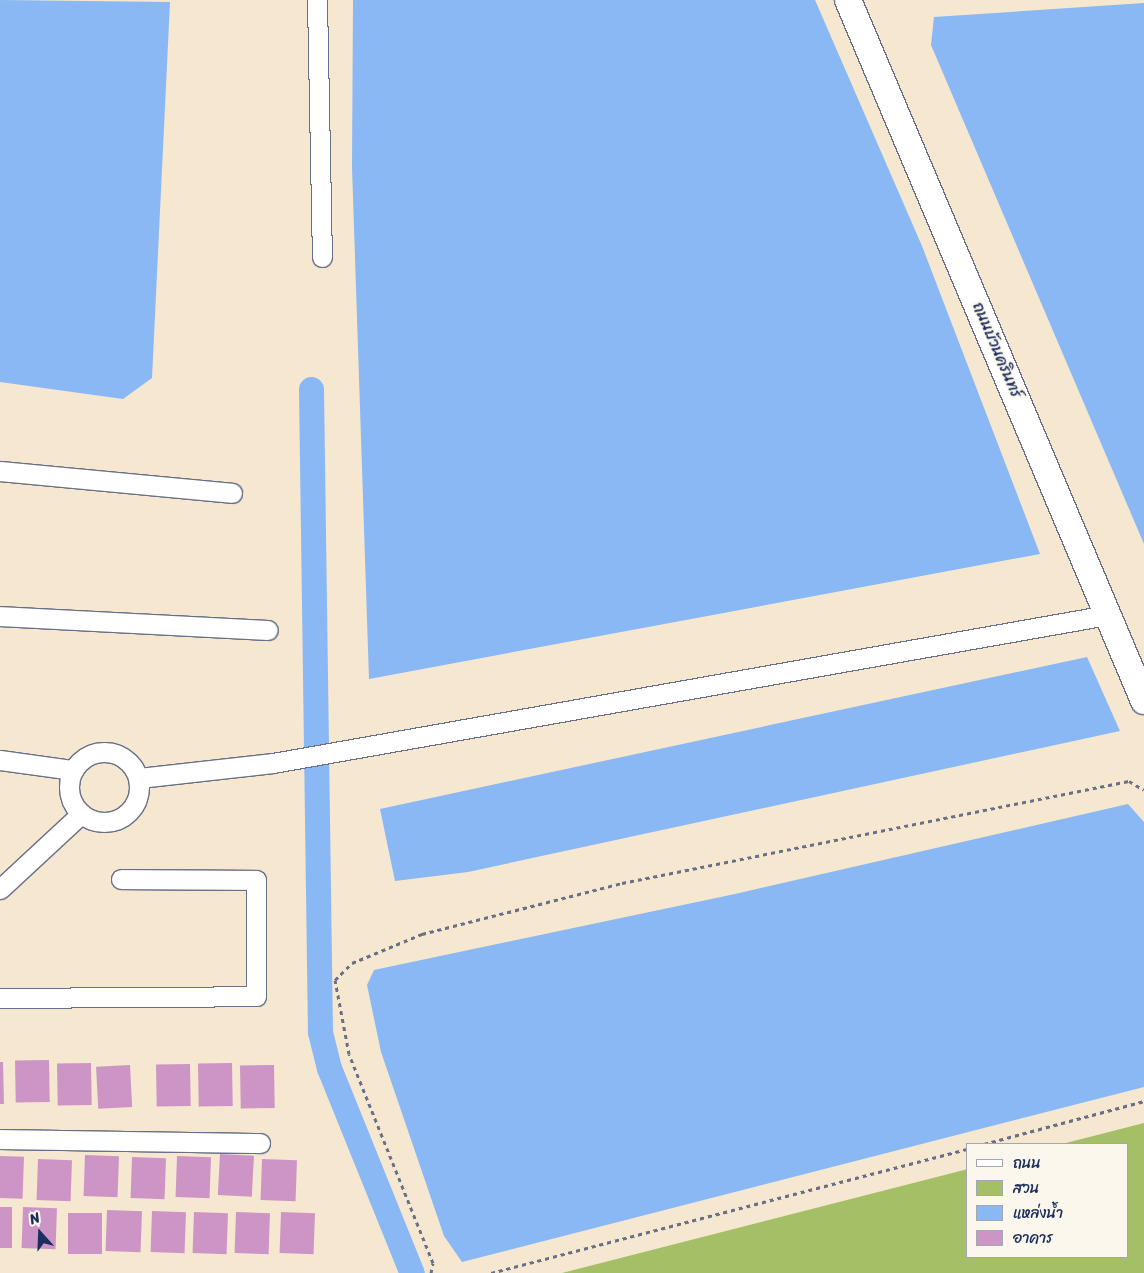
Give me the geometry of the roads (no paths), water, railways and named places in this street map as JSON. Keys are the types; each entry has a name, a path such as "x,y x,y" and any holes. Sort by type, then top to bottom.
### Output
{"street":[{"path":"317,0 322,257"},
{"name":"ถนนบัวนครินทร์","path":"848,0 1144,701"},
{"path":"0,472 232,493"},
{"path":"139,778 273,763 1107,615"},
{"path":"0,616 268,630"},
{"path":"111,752 131,763 139,778 139,796 126,815 103,822 81,814 69,794 72,770 89,755 111,752"},
{"path":"0,760 72,770"},
{"path":"0,889 81,814"},
{"path":"0,998 256,996 256,880 121,880"},
{"path":"0,1139 260,1143"}],"water":[{"path":"0,0 170,2 152,378 123,399 0,382"},
{"path":"353,0 815,0 922,246 1040,554 369,679 352,167"},
{"path":"1144,3 1144,544 931,45 934,17"},
{"path":"1087,657 1120,731 468,872 395,881 380,809"},
{"path":"1128,804 1144,822 1144,1087 462,1262 444,1236 381,1052 367,985 374,970 735,894"}],"waterway":[{"path":"311,389 320,1032 329,1068 412,1273"}]}
